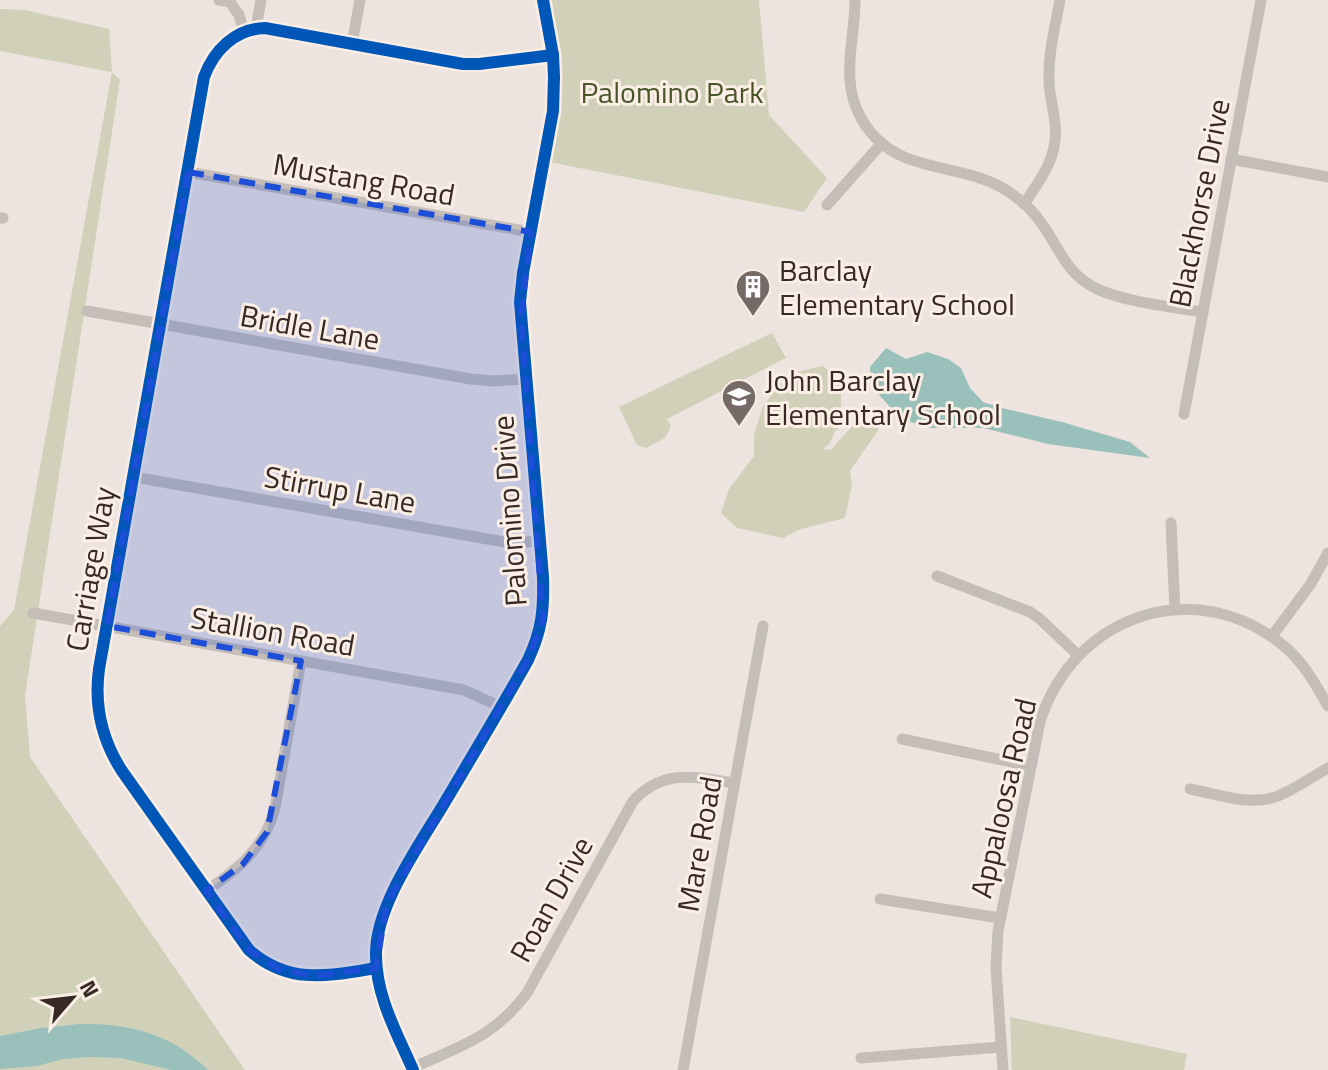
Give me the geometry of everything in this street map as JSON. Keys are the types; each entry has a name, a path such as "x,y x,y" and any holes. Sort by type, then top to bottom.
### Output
{"street":[{"path":"219,0 230,2 246,32"},
{"path":"246,32 261,0"},
{"path":"352,44 360,0"},
{"name":"Palomino Drive","path":"413,1069 385,1005 376,968 377,936 387,903 528,660 541,627 544,604 520,302 553,111 553,55 543,0"},
{"path":"855,0 849,81 856,108 882,143 894,153 920,164 987,180 1010,193 1042,223 1062,259 1089,285 1112,295 1203,312"},
{"path":"1024,204 1049,166 1055,144 1049,61 1060,0"},
{"name":"Blackhorse Drive","path":"1184,414 1261,0"},
{"path":"246,32 265,28 463,64 553,55"},
{"name":"Carriage Way","path":"246,32 221,48 204,77 97,679 97,698 104,737 122,771 249,950 269,965 291,974 316,976 376,968"},
{"path":"827,205 882,143"},
{"path":"1231,159 1328,177"},
{"name":"Mustang Road","path":"188,172 531,232"},
{"name":"Bridle Lane","path":"87,311 471,379 526,379"},
{"name":"Stirrup Lane","path":"134,477 511,543 540,541"},
{"path":"1171,523 1175,610"},
{"path":"1272,636 1310,585 1328,553"},
{"path":"937,576 1030,612 1078,655"},
{"name":"Appaloosa Road","path":"1003,1070 996,952 1000,918 1040,722 1052,692 1078,655 1097,638 1145,615 1175,610 1208,611 1232,616 1272,636 1301,663 1328,706"},
{"name":"Stallion Road","path":"33,613 464,690 501,707"},
{"name":"Mare Road","path":"683,1070 763,626"},
{"path":"206,891 243,864 267,832 275,808 301,661"},
{"path":"902,739 1031,766"},
{"path":"1190,789 1245,800 1268,799 1328,768"},
{"name":"Roan Drive","path":"413,1069 481,1037 517,1007 640,793 663,779 676,777 690,776 734,783"},
{"path":"880,899 1000,918"},
{"path":"861,1058 1001,1047"}],"highlighted area":[{"path":"188,172 531,232 521,315 543,619 528,660 387,903 376,968 316,976 280,970 249,950 206,891 243,864 267,832 301,661 107,626"}],"green space":[{"name":"Palomino Park","path":"543,0 759,0 769,115 827,178 804,212 544,161 553,111"},
{"path":"0,9 25,10 109,29 112,72 0,51"},
{"path":"112,72 120,80 25,696 30,757 245,1070 0,1070 0,626 14,610"},
{"path":"772,333 786,358 667,419 671,426 665,438 646,448 637,445 619,407"},
{"path":"823,366 841,382 841,409 845,419 843,426 835,431 830,443 823,449 831,450 862,415 879,429 850,471 852,485 845,518 801,529 783,538 737,528 721,513 729,489 754,456 754,435 763,406 779,385 800,371"},
{"path":"1010,1017 1187,1054 1184,1070 1012,1070"}],"water":[{"path":"886,348 906,359 927,352 948,359 961,368 970,388 983,402 1130,442 1150,458 1048,444 983,428 931,428 901,419 871,386 870,367"},
{"path":"80,1024 116,1026 149,1033 180,1047 208,1070 171,1070 121,1058 90,1057 0,1069 0,1036"}],"cycle path":[{"path":"413,1070 388,1014 377,970 378,936 383,916 412,856 528,660 542,610 543,577 520,302 553,111 553,55 543,0"},
{"path":"376,968 325,975 294,973 279,969 249,950 122,771 109,747 101,722 99,669 204,77 227,43 244,32 265,28 463,64 553,55"}],"place":[{"name":"Barclay Elementary School","path":"753,318"},
{"name":"John Barclay Elementary School","path":"739,428"}]}
